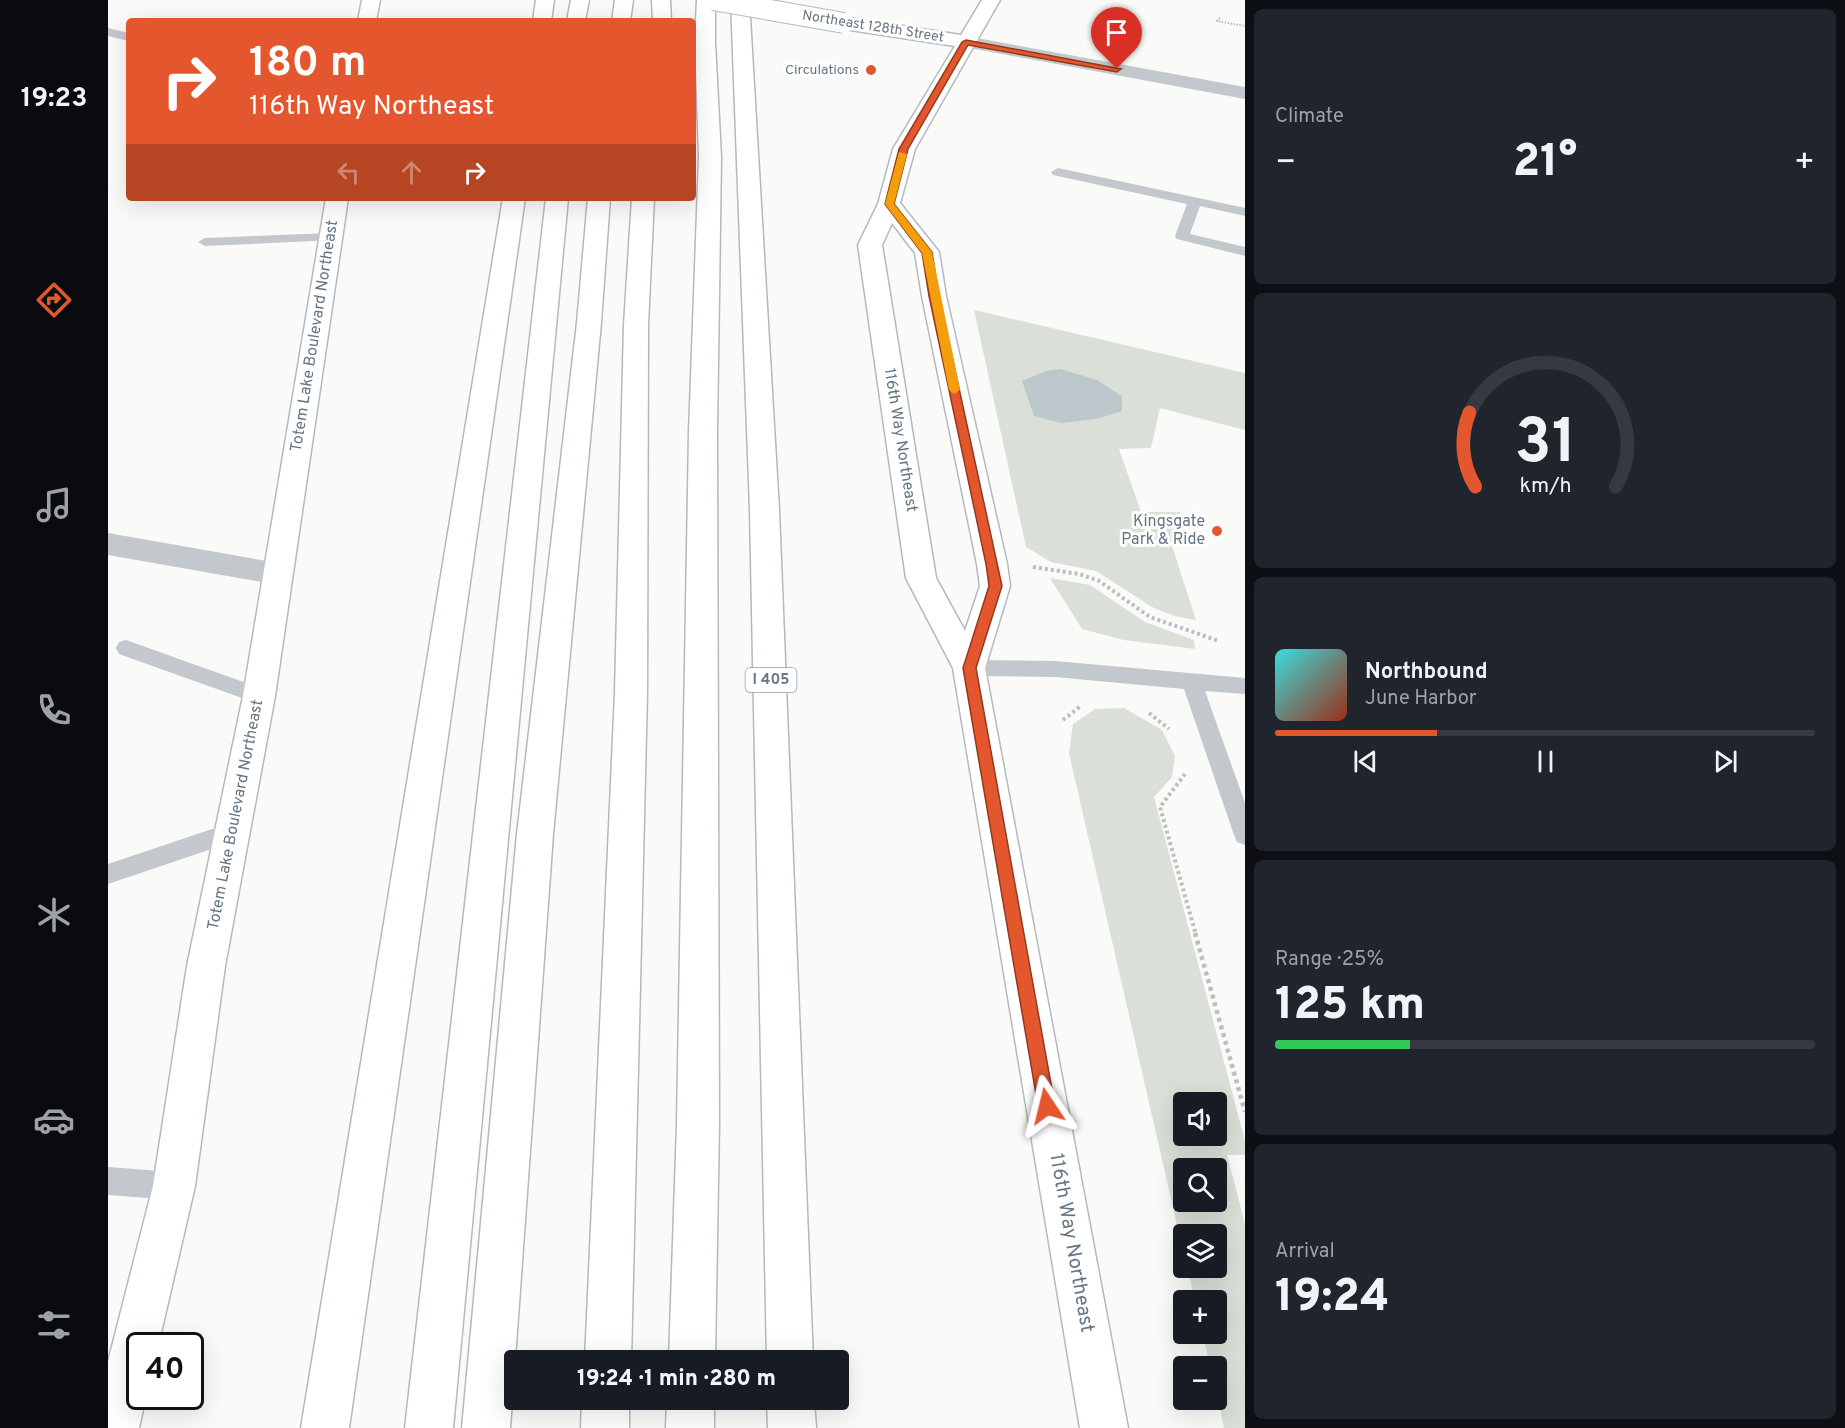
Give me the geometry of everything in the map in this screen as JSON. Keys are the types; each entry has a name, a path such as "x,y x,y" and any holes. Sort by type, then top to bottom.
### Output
{"main road":[{"path":"368,18 371,0"},
{"path":"542,18 545,0"},
{"path":"577,18 580,0"},
{"path":"621,18 624,0"},
{"path":"661,0 662,18"},
{"path":"692,1350 698,1111 703,432 710,157 705,42 706,0"},
{"name":"Northeast 128th Street","path":"712,0 966,42"},
{"name":"I 405","path":"740,0 751,188 779,871 790,1350"},
{"name":"116th Way Northeast","path":"991,0 904,149 889,204 870,245 921,578 969,668 1104,1428"},
{"name":"Totem Lake Boulevard Northeast","path":"115,1428 174,1186 206,966 259,696 336,201"},
{"path":"325,1428 514,201"},
{"path":"429,1428 557,201"},
{"path":"486,1428 536,824 589,323 599,201"},
{"path":"608,1350 631,693 636,325 643,201"},
{"name":"116th Way Northeast","path":"889,204 927,252 934,296 996,586 969,668"},
{"path":"605,1428 606,1410"},
{"path":"690,1428 691,1410"},
{"path":"791,1410 792,1428"}],"street":[{"name":"Northeast 128th Street","path":"966,42 1245,93"},
{"path":"108,544 278,574"}],"lane":[{"path":"108,32 126,36"},
{"path":"1058,172 1245,212"},
{"path":"1195,201 1182,236 1245,252"},
{"path":"205,242 330,237"},
{"path":"126,648 259,696"},
{"path":"969,668 1055,669 1245,686"},
{"path":"1191,680 1245,835"},
{"path":"108,874 233,832"},
{"path":"108,1181 174,1186"}],"path":[{"path":"1220,18 1217,21 1245,26"},
{"path":"1024,566 1079,574 1099,581 1150,617 1219,641"},
{"path":"1063,720 1081,706 1092,703"},
{"path":"1147,712 1172,734"},
{"path":"1184,767 1185,777 1160,807 1245,1112"}],"shaded area":[{"path":"974,310 1245,373 1245,430 1160,408 1151,448 1119,449 1141,512 1180,512 1191,544 1172,546 1196,620 1174,616 1152,607 1096,571 1051,562 1026,547"},
{"path":"1060,369 1097,380 1122,396 1122,411 1096,419 1061,423 1034,416 1022,381 1046,371"},
{"path":"1050,578 1090,585 1145,622 1194,640 1195,649 1124,640 1082,629"},
{"path":"1124,708 1162,730 1175,756 1172,777 1154,797 1245,1141 1245,1155 1227,1155 1245,1224 1245,1428 1224,1428 1220,1410 1227,1410 1227,1356 1208,1356 1205,1344 1227,1344 1227,1290 1192,1290 1190,1278 1227,1278 1227,1224 1177,1224 1174,1212 1227,1212 1227,1158 1173,1158 1173,1207 1069,753 1073,724 1095,709"}],"slow traffic":[{"path":"902,154 889,204 927,252 954,390"}],"place":[{"name":"Circulations","path":"871,70"},
{"name":"Kingsgate Park & Ride","path":"1217,531"}],"route":[{"path":"1047,1106 969,668 996,586 934,296 927,252 889,204 904,149 966,42 1117,69"}]}
